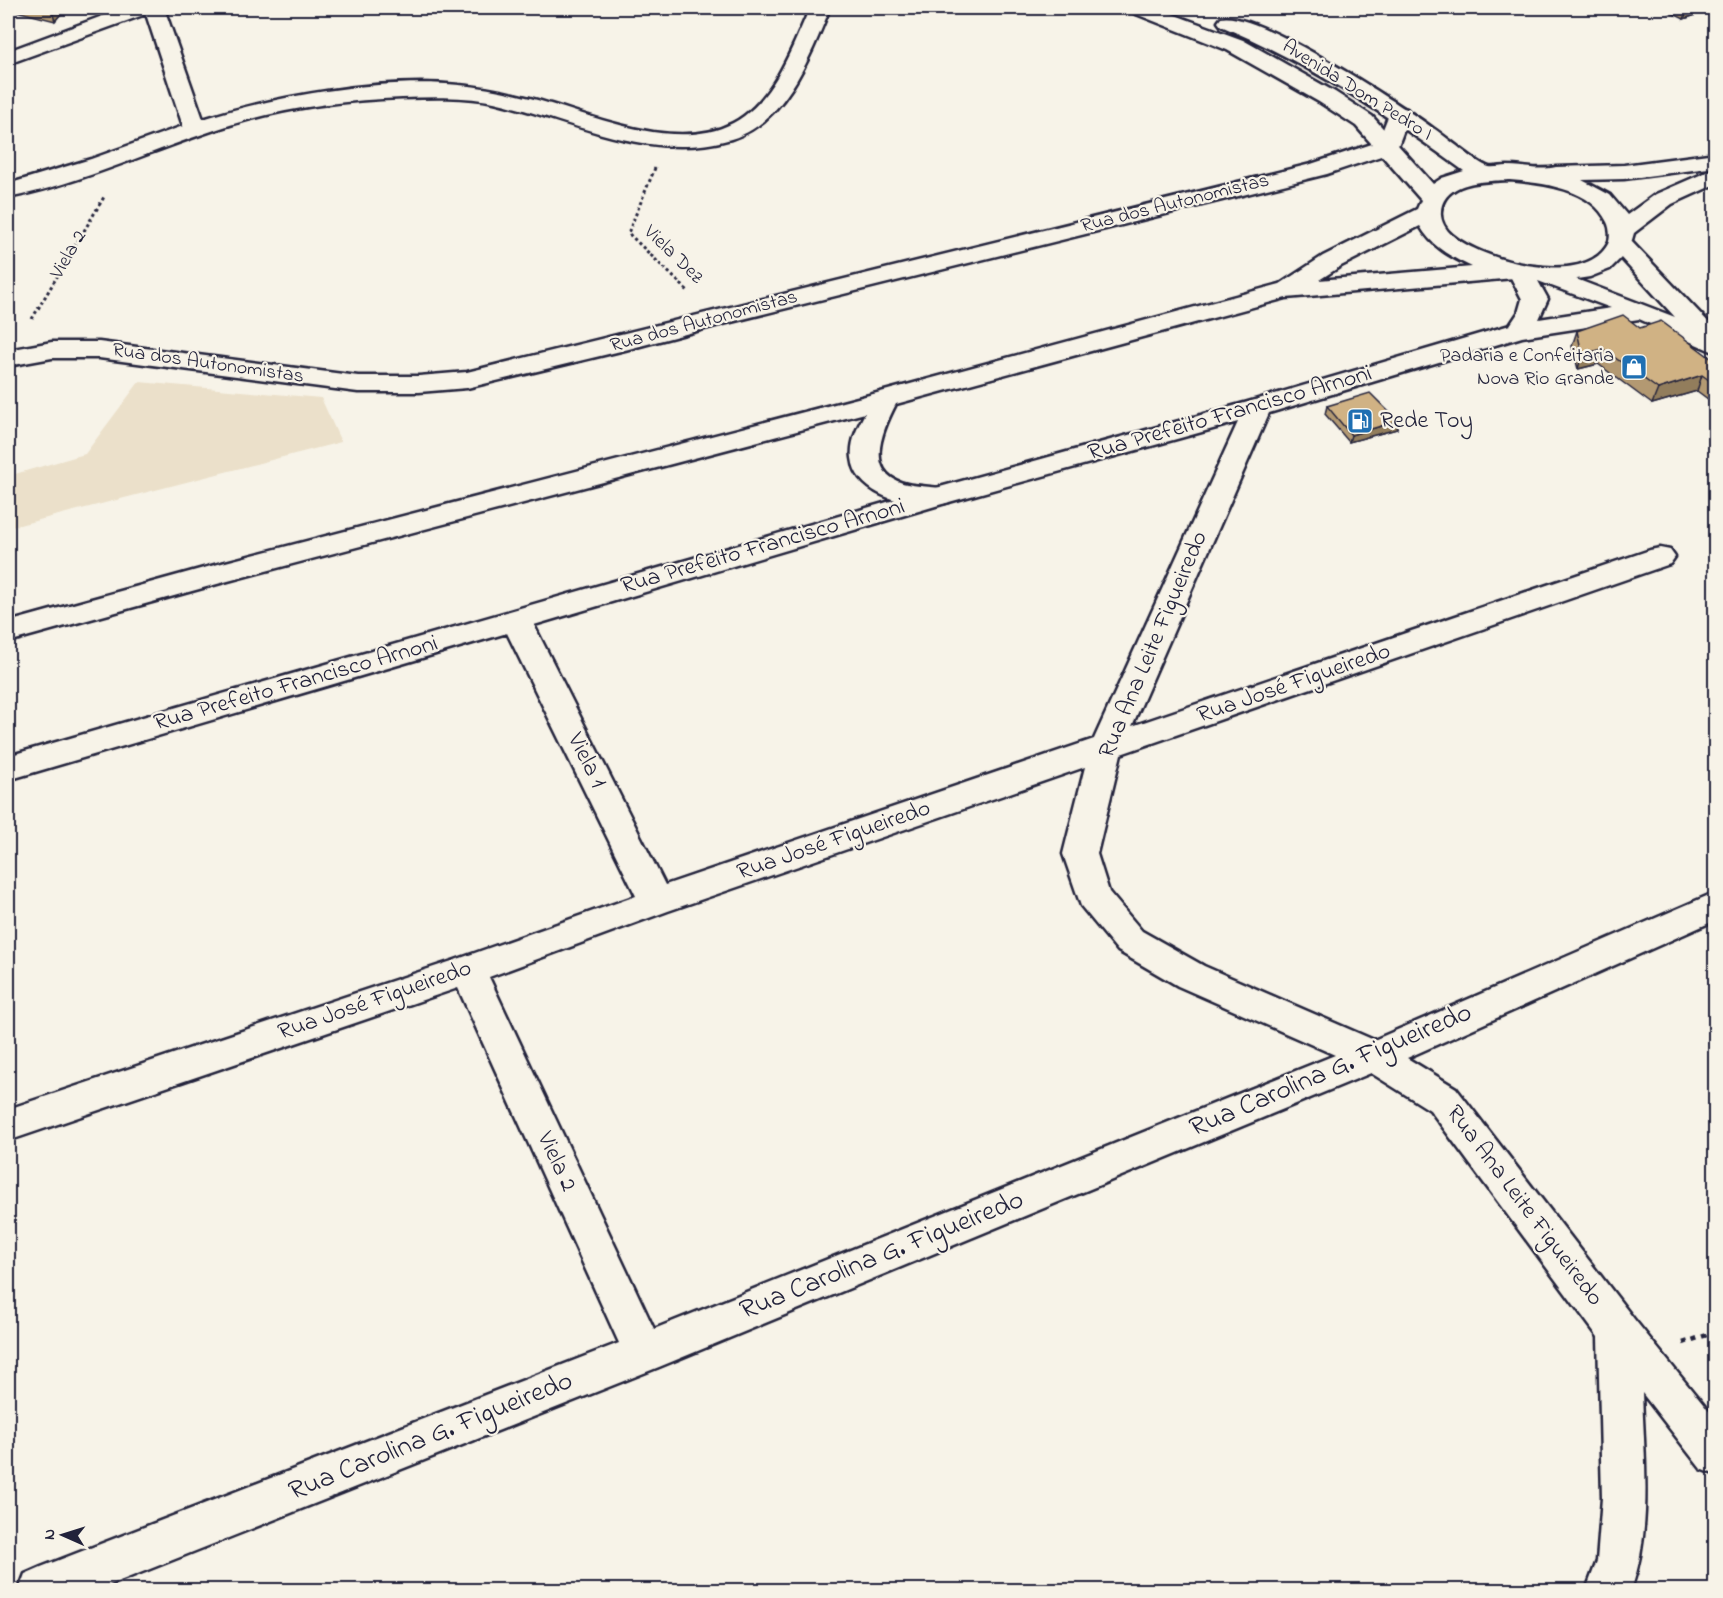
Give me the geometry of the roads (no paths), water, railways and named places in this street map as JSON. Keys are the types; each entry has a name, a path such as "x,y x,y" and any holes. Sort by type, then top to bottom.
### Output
{"street":[{"path":"8,58 142,8"},
{"path":"154,8 196,130"},
{"path":"8,191 53,179 259,111 308,101 367,95 455,91 491,94 604,129 666,141 693,140 727,133 753,119 783,86 820,8"},
{"name":"Avenida Dom Pedro I","path":"1138,8 1235,45 1327,97 1364,121 1418,180 1430,206"},
{"name":"Avenida Dom Pedro I","path":"1190,8 1276,40 1399,114 1484,174"},
{"path":"1388,146 1399,114"},
{"name":"Rua dos Autonomistas","path":"9,357 52,350 99,350 357,384 419,384 467,380 616,345 718,317 1319,169 1388,146"},
{"path":"1286,290 1332,261 1430,206 1443,188 1460,179 1484,174 1624,172 1716,160"},
{"path":"1510,173 1554,180 1593,195 1618,218 1621,237 1716,345"},
{"path":"8,632 886,399 1241,300 1286,290 1524,272 1561,274 1593,267 1606,261 1621,237 1664,200 1716,175"},
{"path":"1430,206 1432,227 1444,241 1477,260 1524,272 1642,311 1716,345"},
{"path":"1519,330 1531,313 1535,299 1524,272"},
{"name":"Rua Prefeito Francisco Arnoni","path":"8,768 939,496 1258,408 1519,330 1642,311"},
{"path":"886,399 867,431 863,451 866,465 877,479 894,490 939,496"},
{"name":"Rua Ana Leite Figueiredo","path":"1258,408 1106,749 1080,854 1093,897 1130,941 1191,976 1374,1056 1443,1099 1619,1332 1716,1454"},
{"name":"Rua José Figueiredo","path":"8,1125 468,970 656,902 1660,557"},
{"name":"Viela 1","path":"516,620 656,902"},
{"name":"Rua Carolina G. Figueiredo","path":"41,1590 644,1353 1374,1056 1716,905"},
{"name":"Viela 2","path":"468,970 644,1353"},
{"path":"1609,1590 1619,1561 1624,1498 1619,1332"}],"place":[{"name":"Padaria e Confeitaria Nova Rio Grande","path":"1634,367"},
{"name":"Rede Toy","path":"1360,421"}]}
